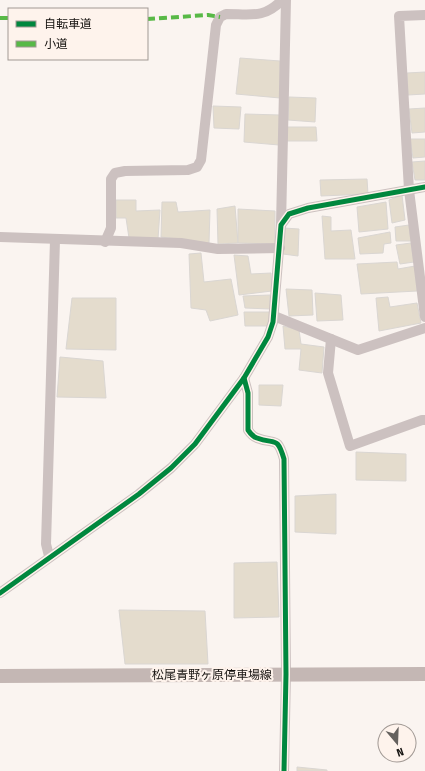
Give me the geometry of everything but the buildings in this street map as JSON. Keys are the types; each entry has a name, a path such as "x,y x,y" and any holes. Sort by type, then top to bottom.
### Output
{"main road":[{"name":"松尾青野ヶ原停車場線","path":"0,676 425,674"}],"street":[{"path":"105,242 111,228 111,180 115,173 125,171 188,170 197,167 201,160 216,25 220,17 226,14 263,14 273,10 282,0"},
{"path":"0,593 49,556 139,494 171,468 195,444 244,378 268,337 274,316 280,248 286,0"},
{"path":"425,15 399,16 409,190 425,317"},
{"path":"281,224 289,214 308,208 425,187"},
{"path":"0,237 105,242 182,243 218,249 280,248"},
{"path":"49,556 46,544 55,240"},
{"path":"274,316 358,350 425,328"},
{"path":"331,339 328,373 350,446 425,420"},
{"path":"244,378 248,392 248,430 256,438 275,440 281,447 284,459 286,674 284,771"}],"marked path":[{"path":"148,19 208,15 220,17"},
{"path":"0,18 8,18"}],"cycle path":[{"path":"0,593 139,494 171,468 195,444 244,378 268,337 273,322 281,225 289,214 308,208 425,187"},
{"path":"244,378 248,393 248,430 256,437 275,442 282,451 284,459 286,674 284,771"}]}
